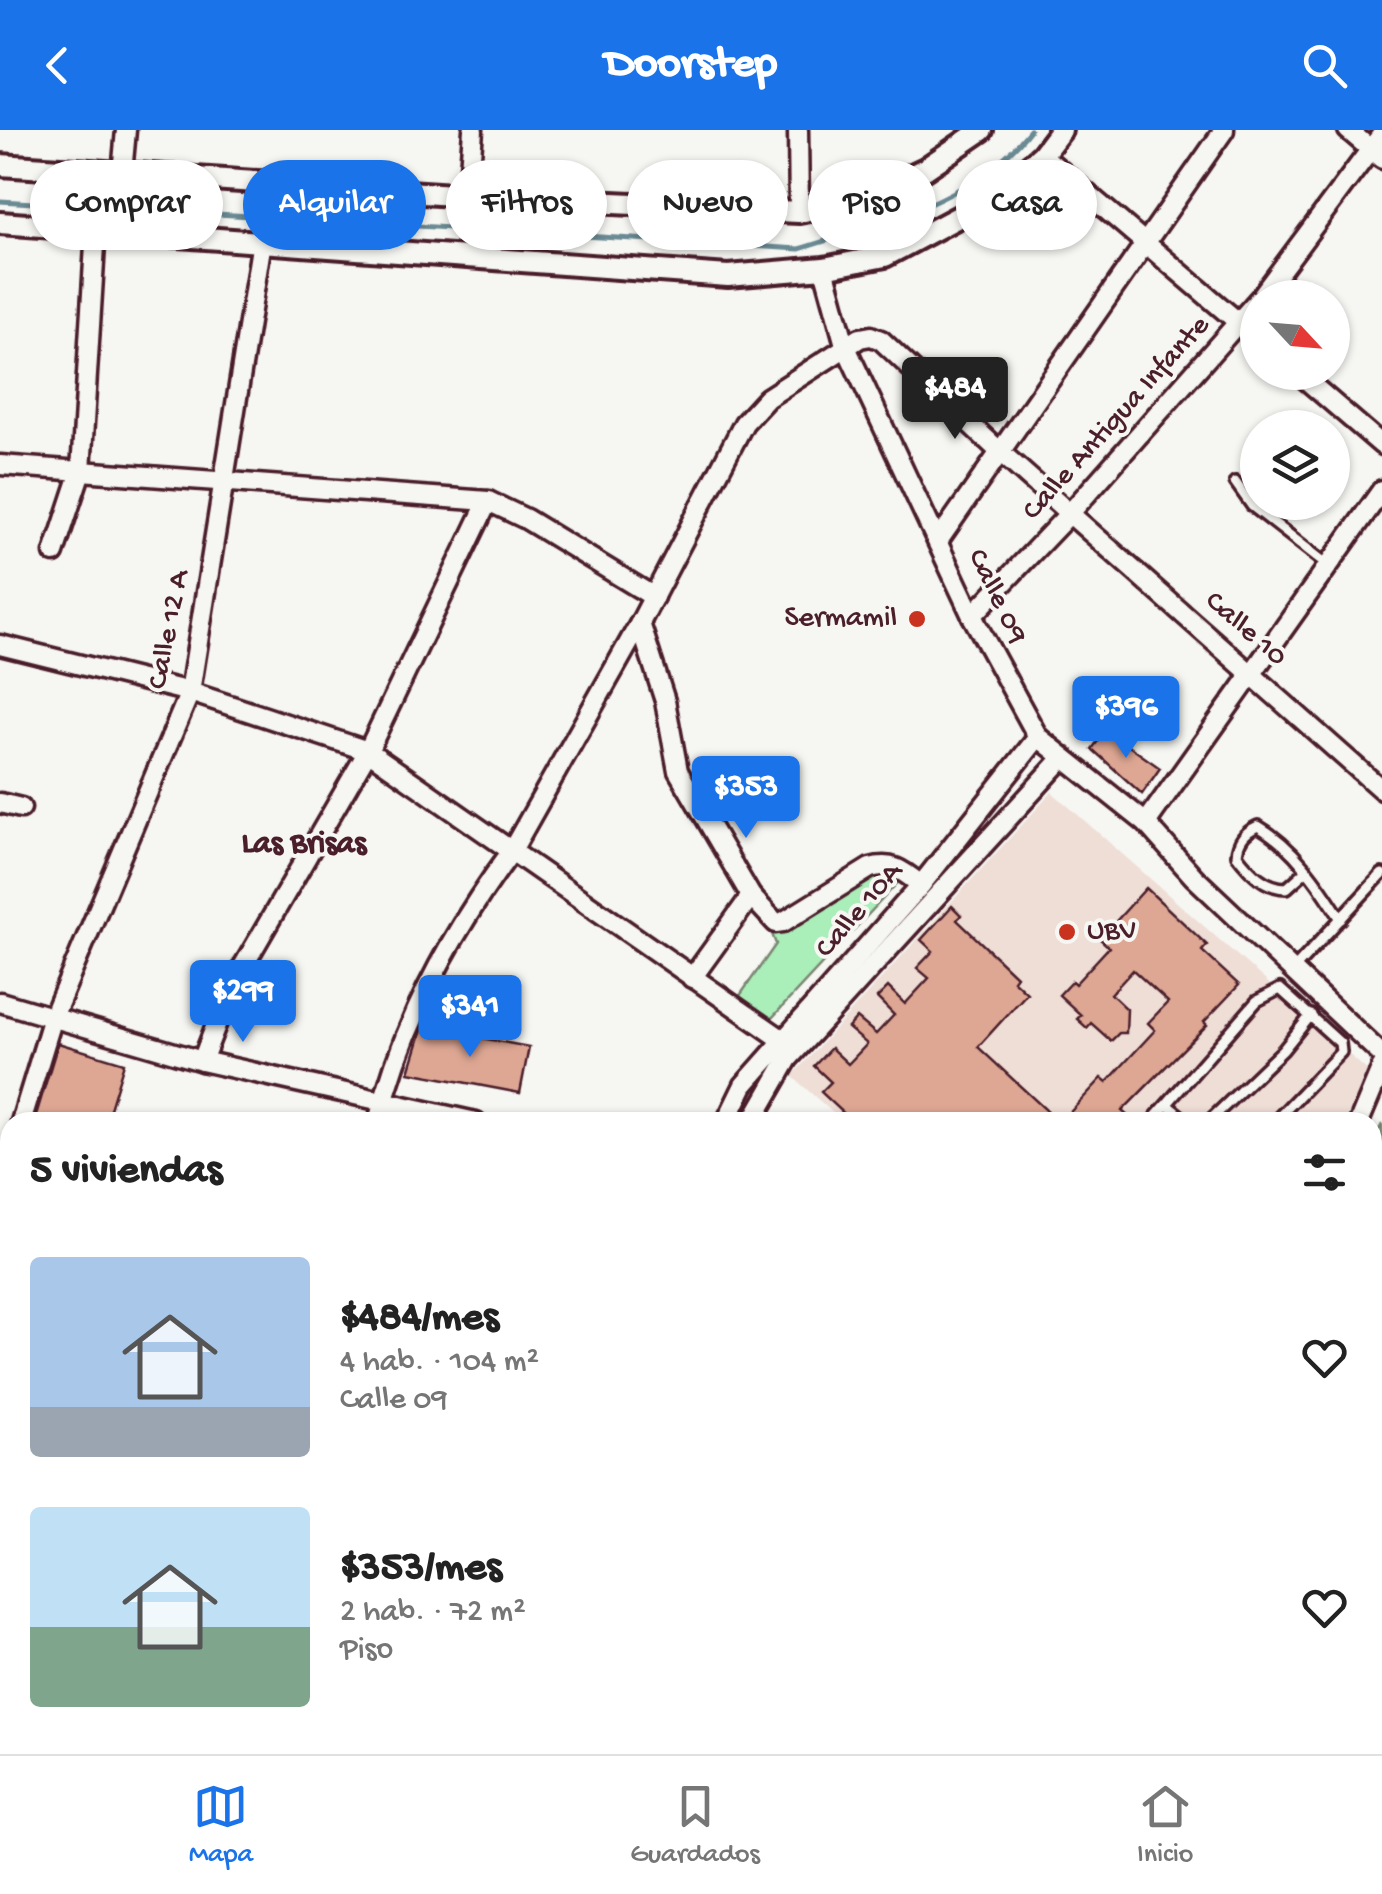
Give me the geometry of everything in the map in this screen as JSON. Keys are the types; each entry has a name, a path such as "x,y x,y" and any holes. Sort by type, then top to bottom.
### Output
{"street":[{"path":"123,160 126,130"},
{"path":"471,160 474,130"},
{"path":"798,130 799,212"},
{"path":"607,203 799,212 855,202 926,169 982,130"},
{"path":"382,250 728,276 824,268 886,256 990,200 1042,154 1061,130"},
{"path":"938,540 1224,130"},
{"path":"1348,130 1378,147"},
{"name":"Calle Antigua Infante","path":"1273,280 1378,147"},
{"path":"1042,154 1240,324"},
{"path":"0,165 30,167"},
{"path":"223,180 446,195"},
{"path":"0,223 30,225"},
{"path":"54,553 80,471 95,250"},
{"name":"Calle 12 A","path":"24,1112 53,1017 190,692 261,250"},
{"name":"Calle 09","path":"824,268 846,344 972,616 1038,737 1146,824 1194,876 1382,1055"},
{"name":"Calle Antigua Infante","path":"972,616 1240,324"},
{"name":"Calle 10","path":"846,344 871,336 881,340 999,451 1382,790"},
{"path":"381,1112 428,983 487,884 511,852 640,623 744,423 766,398 846,344"},
{"path":"1318,390 1382,445"},
{"path":"0,465 488,501 507,508 654,597"},
{"path":"1146,824 1382,490"},
{"path":"202,1061 241,968 368,751 488,501"},
{"path":"640,623 665,701 678,771 751,896 776,923 870,868 896,865 921,885"},
{"path":"0,645 190,692 368,751 783,1040"},
{"name":"Calle 10A","path":"731,1112 744,1086 921,885 1038,737"},
{"name":"Calle 10A","path":"758,1112 788,1059 1062,758"},
{"path":"0,803 21,808"},
{"path":"692,978 751,896"},
{"path":"0,1002 202,1061 434,1112"},
{"path":"1362,1112 1382,1068"}],"lane":[{"path":"1235,482 1252,506 1329,566"},
{"path":"1306,870 1287,888 1274,888 1249,870 1237,855 1238,846 1247,831 1258,826 1272,834 1306,870 1341,918"},
{"path":"1293,970 1382,874"},
{"path":"1160,1112 1268,993 1280,990 1340,1043 1341,1052 1284,1112"},
{"path":"1218,1112 1283,1050 1311,1015"},
{"path":"1167,1105 1176,1112"}],"shaded area":[{"name":"UBV","path":"1052,792 1370,1073 1349,1112 832,1112 792,1076"}],"green space":[{"path":"868,871 904,876 770,1020 739,997 776,944 772,934"}],"building":[{"path":"1106,730 1160,768 1142,794 1092,749"},
{"path":"1146,888 1207,945 1202,951 1239,985 1204,1022 1207,1025 1123,1112 1070,1112 1102,1078 1107,1082 1155,1030 1148,1023 1168,1002 1133,970 1111,994 1127,1009 1126,1033 1119,1033 1111,1041 1091,1023 1087,1028 1077,1019 1081,1015 1059,995 1072,981 1075,984 1109,947 1100,939"},
{"path":"952,906 961,915 957,920 1016,976 1013,980 1027,993 978,1047 1048,1112 842,1112 821,1092 831,1082 814,1066 831,1048 848,1064 867,1044 848,1028 857,1018 876,1034 894,1015 877,998 888,987 905,1004 929,978 917,968 933,951 921,940"},
{"path":"423,1027 529,1047 520,1093 409,1072"},
{"path":"58,1043 124,1063 109,1112 37,1112"}],"waterway":[{"path":"0,201 799,249 893,219 954,192 1008,154 1030,130"}],"place":[{"name":"Sermamil","path":"917,619"},
{"name":"UBV","path":"1067,932"}],"district":[{"name":"Las Brisas","path":"304,845"}]}
